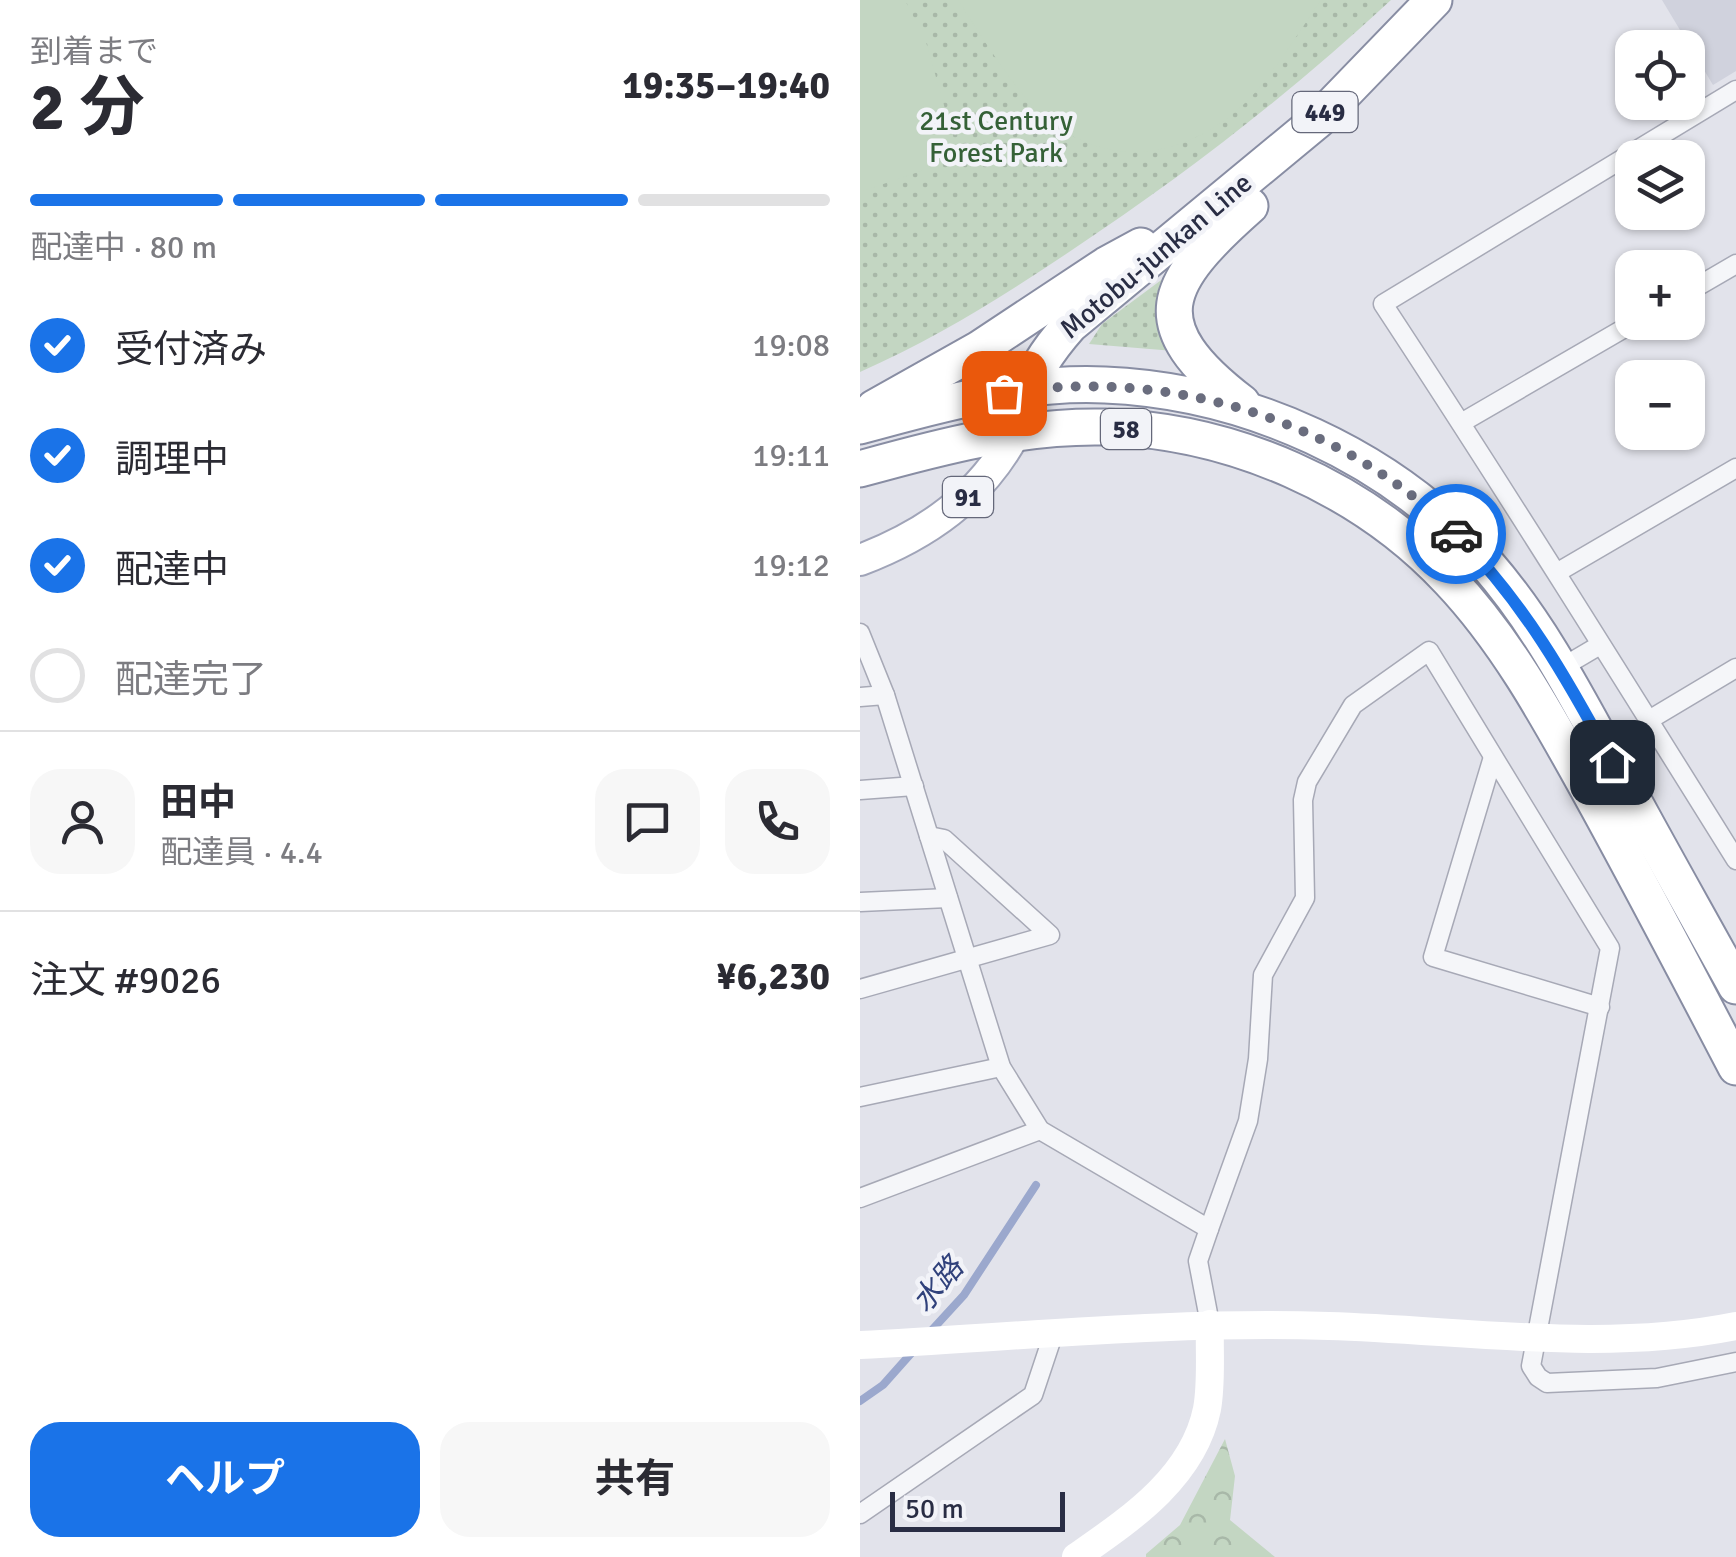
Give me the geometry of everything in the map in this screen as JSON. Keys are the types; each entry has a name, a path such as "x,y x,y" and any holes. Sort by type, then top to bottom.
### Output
{"highway":[{"name":"Motobu-junkan Line","path":"1015,434 1028,389 1046,354 1070,325 1318,120 1434,0"},
{"path":"1254,412 1188,353 1176,331 1176,302 1186,271 1197,256 1299,161 1318,120"},
{"path":"860,416 979,350 1106,264 1205,214"},
{"name":"58","path":"860,426 947,403 1028,389 1103,384 1167,390 1254,412 1373,469 1441,520 1485,563 1561,668 1736,986"},
{"name":"58","path":"860,469 970,441 1116,428 1184,434 1235,448 1286,467 1334,493 1417,550 1479,616 1544,711 1736,1067"}],"main road":[{"name":"Motobu-junkan Line","path":"860,560 936,522 966,499 1015,434"}],"street":[{"path":"1736,90 1383,304 1558,572 1736,860"},
{"path":"1705,282 1736,264"},
{"path":"1461,423 1615,333"},
{"path":"1558,572 1736,468"},
{"path":"860,633 885,695 1001,1067 1040,1130 1209,1230"},
{"path":"1561,668 1600,645"},
{"path":"1076,1557 1158,1495 1193,1446 1206,1410 1210,1324 1198,1261 1248,1121 1258,1059 1262,976 1305,898 1303,800 1307,782 1353,706 1429,651 1610,948 1531,1366 1546,1383 1657,1378 1736,1362"},
{"path":"1649,720 1736,668"},
{"path":"860,697 885,695"},
{"path":"1493,758 1433,957 1600,1007"},
{"path":"860,790 914,786"},
{"path":"860,988 1050,935 944,839 930,836"},
{"path":"860,902 948,898"},
{"path":"860,1097 1001,1067"},
{"path":"860,1198 1040,1130"},
{"path":"860,1345 1210,1324 1330,1326 1538,1338 1686,1336 1736,1326"},
{"path":"860,1514 1033,1394 1054,1335"}],"shaded area":[{"path":"1662,0 1736,0 1736,71 1713,85 1705,72 1705,30 1680,30"}],"green space":[{"name":"21st Century Forest Park","path":"860,0 1391,0 1276,100 1114,221 969,316 860,372"},
{"path":"860,0 905,0 926,42 959,158 860,192"},
{"path":"958,0 1321,0 1274,69 1244,104 1186,142 1143,152 1098,147 1052,125 1011,80"},
{"path":"1168,275 1174,351 1089,344 1102,324"},
{"path":"1225,1439 1235,1476 1230,1520 1275,1557 1146,1557 1180,1525"}],"waterway":[{"name":"水路","path":"931,1331 964,1295 1036,1185"},
{"name":"水路","path":"860,1401 883,1385 915,1349"}],"way so far":[{"path":"1004,393 1103,384 1167,390 1254,412 1373,469 1456,534"}],"route":[{"path":"1456,534 1485,563 1540,636 1612,762"}]}
